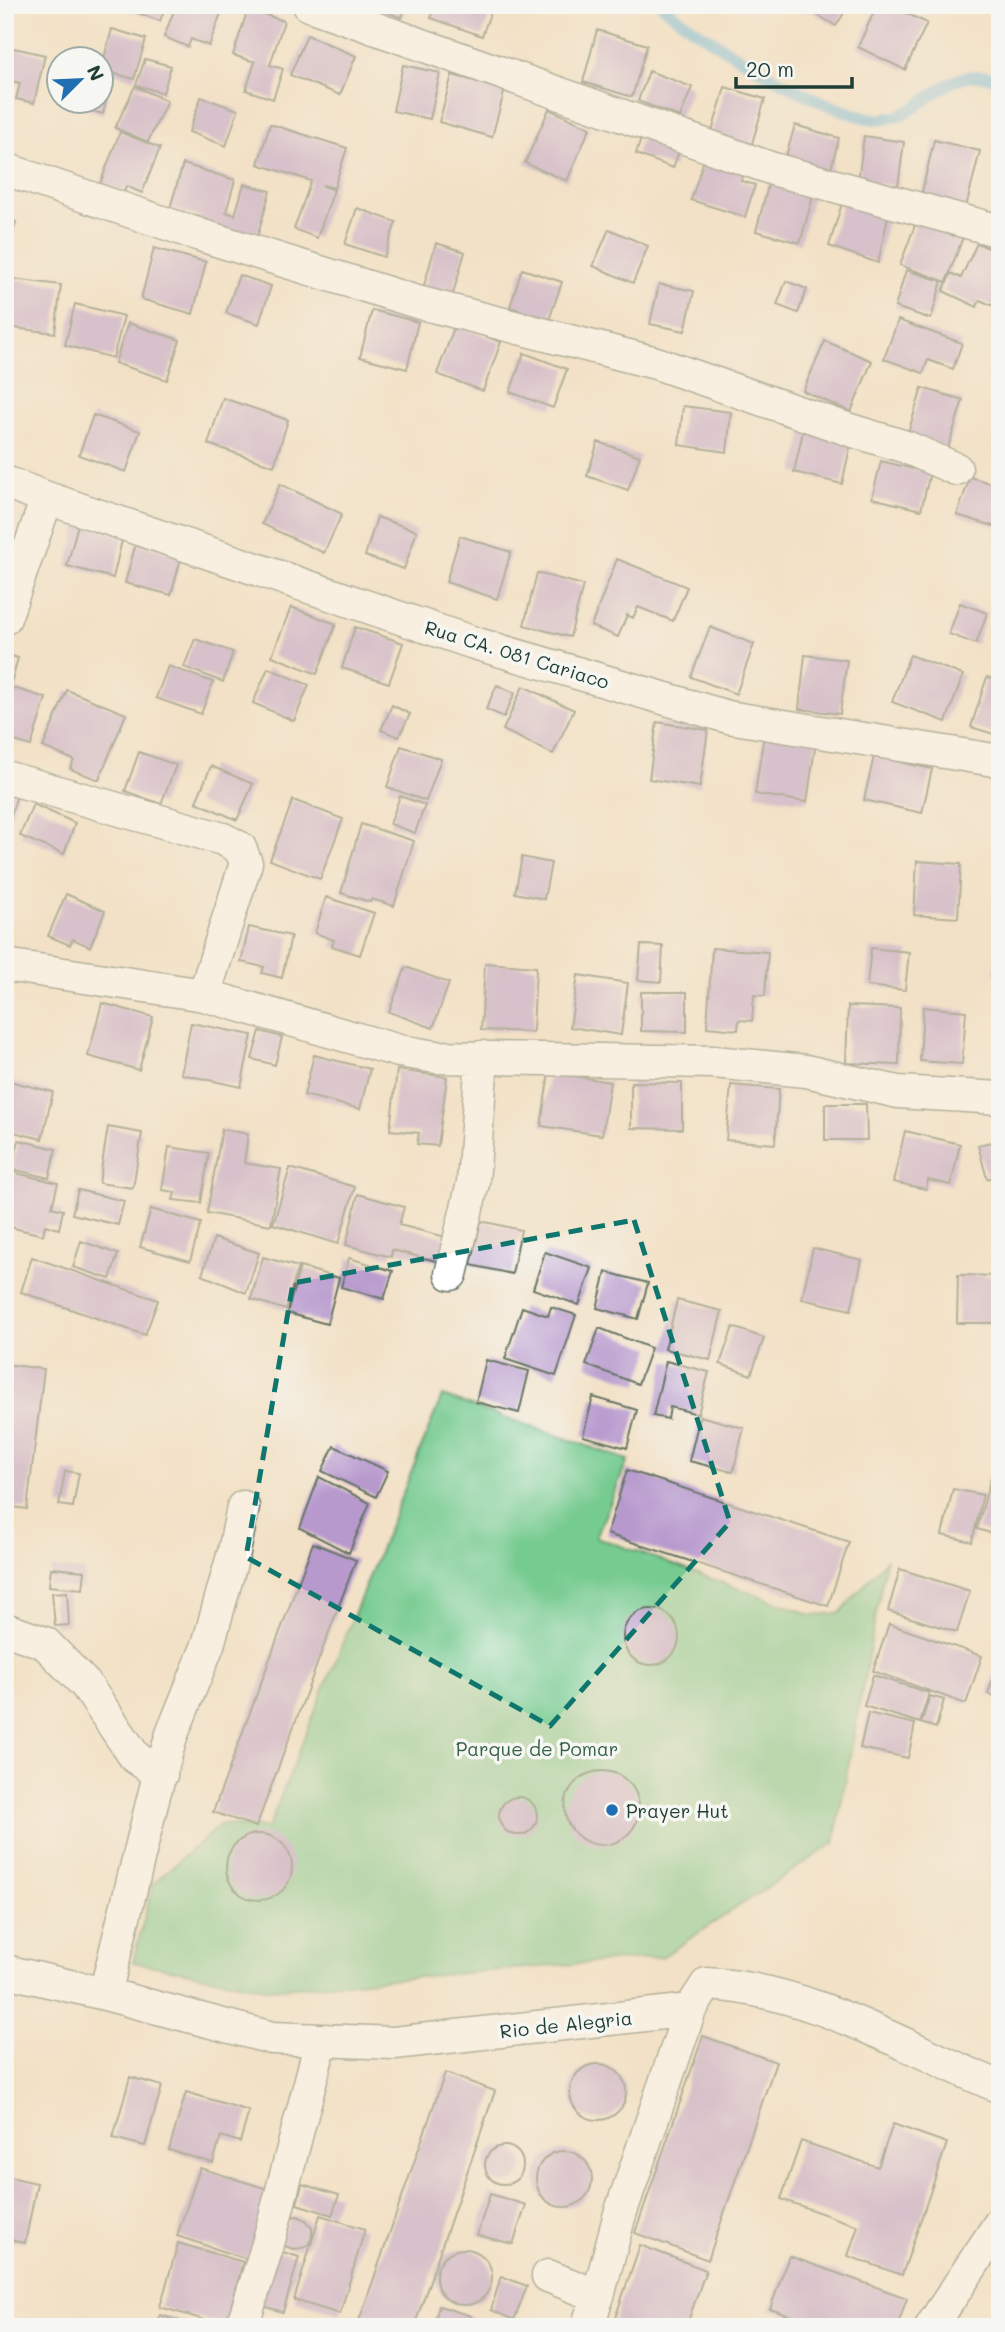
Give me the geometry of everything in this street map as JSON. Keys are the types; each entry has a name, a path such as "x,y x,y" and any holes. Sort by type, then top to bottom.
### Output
{"street":[{"path":"309,5 773,169 1000,231"},
{"path":"5,169 200,235 417,302 656,363 906,447 956,469"},
{"name":"Rua CA. 081 Cariaco","path":"5,482 474,643 728,718 1000,761"},
{"path":"5,618 47,498"},
{"path":"5,777 223,839 240,848 246,863 204,995"},
{"path":"5,965 204,995 398,1051 436,1057 715,1062 806,1071 898,1092 1000,1098"},
{"path":"451,1274 473,1183 482,1057"},
{"path":"105,1994 172,1734 208,1645 234,1552 243,1507"},
{"path":"5,1629 45,1643 86,1685 135,1757 161,1775"},
{"name":"Rio de Alegria","path":"5,1971 272,2038 321,2041 394,2043 690,2010"},
{"path":"587,2327 620,2214 690,2010 707,1984 729,1985 762,1992 834,2014 1000,2087"},
{"path":"242,2327 268,2244 321,2041"},
{"path":"931,2327 1000,2223"},
{"path":"548,2276 598,2296"}],"highlighted area":[{"path":"634,1220 730,1522 550,1726 246,1557 293,1283"}],"green space":[{"name":"Parque de Pomar","path":"442,1396 628,1460 596,1537 812,1615 840,1613 886,1560 834,1843 662,1957 269,1989 133,1962 153,1883 221,1824 268,1828"}],"building":[{"path":"116,5 166,5 160,21"},
{"path":"176,5 224,5 209,46 191,39 188,47 164,37"},
{"path":"369,5 406,5 402,18"},
{"path":"435,5 493,5 482,36 431,18"},
{"path":"801,5 849,5 836,26"},
{"path":"877,5 889,5 927,23 905,70 858,47"},
{"path":"248,9 284,21 270,65 283,69 273,99 246,90 255,62 233,55"},
{"path":"112,29 146,39 134,79 116,74 116,46 107,46"},
{"path":"597,30 647,45 632,97 583,82"},
{"path":"307,35 356,56 340,95 290,75"},
{"path":"5,46 45,55 34,103 16,99 20,83 5,80"},
{"path":"145,59 171,66 163,93 136,85"},
{"path":"403,65 440,73 430,119 393,111"},
{"path":"649,71 692,87 680,117 638,101"},
{"path":"452,75 505,89 492,137 439,122"},
{"path":"135,86 167,101 148,142 115,128"},
{"path":"725,87 765,99 751,147 711,135"},
{"path":"201,97 238,110 226,146 189,132"},
{"path":"549,109 590,128 567,181 525,163"},
{"path":"270,124 347,148 334,188 322,185 334,190 317,238 294,229 311,181 258,164"},
{"path":"795,125 839,138 829,176 784,163"},
{"path":"645,126 683,140 673,168 636,154"},
{"path":"120,132 160,148 142,193 126,186 124,193 100,184"},
{"path":"864,136 904,142 898,186 858,181"},
{"path":"934,140 980,151 966,207 921,196"},
{"path":"707,150 747,163 741,181 755,185 745,217 691,200"},
{"path":"183,164 235,180 226,212 235,215 244,184 270,191 257,238 197,229 200,217 170,208"},
{"path":"769,182 814,193 800,243 756,231"},
{"path":"843,200 889,212 878,263 829,246"},
{"path":"357,208 396,222 384,257 345,244"},
{"path":"5,218 16,222 6,255 5,255"},
{"path":"917,220 963,237 946,282 900,265"},
{"path":"609,229 648,246 633,283 593,266"},
{"path":"436,243 465,252 452,297 423,289"},
{"path":"977,243 1000,253 1000,309 980,300 977,307 943,291 951,273 961,278"},
{"path":"154,248 206,262 193,314 141,299"},
{"path":"522,269 562,282 549,320 510,307"},
{"path":"906,270 942,281 931,319 895,307"},
{"path":"239,275 271,286 259,324 226,313"},
{"path":"5,278 61,285 55,333 5,327"},
{"path":"786,281 807,289 798,313 777,305"},
{"path":"659,284 694,291 685,331 650,324"},
{"path":"75,304 124,316 113,358 65,345"},
{"path":"372,310 418,322 407,369 360,357"},
{"path":"898,320 962,343 953,369 928,360 923,373 884,359"},
{"path":"128,323 180,340 167,380 115,363"},
{"path":"455,325 501,342 483,391 437,374"},
{"path":"825,341 872,361 851,412 803,391"},
{"path":"524,353 567,369 553,408 510,392"},
{"path":"922,388 963,400 948,448 907,436"},
{"path":"223,398 288,420 274,466 208,444"},
{"path":"683,406 731,412 727,452 679,445"},
{"path":"93,415 140,431 126,472 79,455"},
{"path":"803,431 851,443 842,484 794,472"},
{"path":"598,442 640,456 628,490 587,476"},
{"path":"881,461 930,473 921,510 872,498"},
{"path":"970,477 1000,486 1000,528 957,515"},
{"path":"280,484 342,514 324,553 262,524"},
{"path":"377,517 417,531 404,569 365,556"},
{"path":"78,524 123,536 113,578 67,566"},
{"path":"460,536 511,552 497,599 446,582"},
{"path":"136,543 182,555 171,595 125,583"},
{"path":"617,559 687,587 673,621 638,607 633,618 627,615 618,637 591,626"},
{"path":"537,573 583,585 570,637 524,625"},
{"path":"960,603 987,613 976,644 949,634"},
{"path":"291,607 336,624 317,674 272,656"},
{"path":"355,627 403,643 389,683 342,668"},
{"path":"710,627 754,644 736,694 691,677"},
{"path":"195,639 233,652 223,682 184,667"},
{"path":"5,654 18,658 10,687 46,698 31,746 5,738"},
{"path":"805,655 847,660 840,714 799,709"},
{"path":"910,655 963,675 946,722 892,702"},
{"path":"168,666 213,682 201,714 156,698"},
{"path":"268,668 309,685 294,721 253,703"},
{"path":"995,671 1000,672 1000,736 971,727 987,677 993,679"},
{"path":"497,685 515,693 504,717 486,709"},
{"path":"523,686 574,710 553,754 503,730"},
{"path":"67,690 126,714 99,780 70,769 74,760 43,747"},
{"path":"392,705 410,714 399,737 381,730"},
{"path":"657,722 708,730 700,787 649,779"},
{"path":"764,734 816,741 807,802 755,794"},
{"path":"401,746 441,759 426,801 387,787"},
{"path":"139,752 176,765 161,804 125,791"},
{"path":"874,756 932,769 922,813 864,800"},
{"path":"211,766 253,784 237,820 196,802"},
{"path":"5,784 19,788 6,832 5,832"},
{"path":"400,796 425,805 415,833 390,824"},
{"path":"293,800 343,819 320,879 270,860"},
{"path":"33,804 75,823 64,854 20,836"},
{"path":"361,824 414,841 394,906 341,893"},
{"path":"522,857 551,863 544,899 515,893"},
{"path":"917,861 961,864 958,918 914,915"},
{"path":"66,894 105,911 90,947 73,939 70,945 48,936"},
{"path":"326,897 374,913 360,955 332,946 334,940 315,933"},
{"path":"249,927 291,936 282,978 262,973 264,967 241,962"},
{"path":"997,943 1000,943 1000,975 994,974"},
{"path":"641,945 663,946 661,982 638,980"},
{"path":"712,948 768,952 765,996 754,995 752,1021 739,1020 738,1030 707,1027"},
{"path":"871,948 909,952 905,990 867,986"},
{"path":"485,963 536,967 533,1032 481,1030"},
{"path":"406,967 449,983 433,1028 389,1012"},
{"path":"578,975 628,983 621,1035 570,1027"},
{"path":"641,992 687,992 687,1032 641,1031"},
{"path":"102,1003 153,1017 139,1070 88,1056"},
{"path":"848,1006 900,1008 899,1065 846,1063"},
{"path":"923,1007 966,1011 962,1064 920,1061"},
{"path":"191,1023 252,1035 241,1087 181,1074"},
{"path":"260,1031 282,1037 275,1065 252,1059"},
{"path":"314,1055 370,1069 360,1109 304,1095"},
{"path":"397,1070 447,1077 438,1146 417,1144 419,1133 390,1130"},
{"path":"549,1072 610,1082 602,1135 541,1126"},
{"path":"5,1080 53,1092 42,1139 5,1130"},
{"path":"631,1082 682,1083 682,1129 631,1128"},
{"path":"731,1085 779,1089 775,1144 726,1140"},
{"path":"825,1104 866,1104 867,1140 825,1140"},
{"path":"108,1127 142,1133 133,1188 99,1183"},
{"path":"222,1129 248,1134 244,1163 281,1169 271,1225 207,1213"},
{"path":"905,1131 960,1144 951,1185 928,1180 926,1189 893,1182"},
{"path":"19,1140 56,1149 49,1178 12,1169"},
{"path":"1000,1140 1000,1175 987,1179 978,1145"},
{"path":"169,1147 209,1153 201,1203 173,1200 175,1192 162,1190"},
{"path":"290,1168 355,1187 338,1244 273,1224"},
{"path":"12,1172 58,1183 52,1207 63,1210 59,1229 45,1225 43,1235 5,1226 5,1198"},
{"path":"78,1190 124,1201 118,1225 72,1214"},
{"path":"358,1194 404,1207 399,1225 446,1237 440,1262 392,1250 391,1257 346,1245"},
{"path":"151,1209 201,1223 190,1261 140,1247"},
{"path":"481,1221 521,1230 512,1274 471,1265"},
{"path":"214,1238 259,1253 246,1293 202,1275"},
{"path":"81,1241 118,1254 110,1279 73,1267"},
{"path":"813,1248 862,1260 851,1310 802,1299"},
{"path":"545,1252 592,1268 579,1305 533,1289"},
{"path":"32,1257 158,1300 145,1335 21,1292"},
{"path":"263,1257 298,1267 286,1310 251,1299"},
{"path":"349,1258 393,1271 384,1299 341,1287"},
{"path":"300,1267 339,1278 327,1324 287,1313"},
{"path":"606,1272 648,1283 638,1319 597,1308"},
{"path":"958,1275 1000,1276 1000,1323 957,1323"},
{"path":"677,1300 722,1311 710,1360 665,1349"},
{"path":"522,1307 548,1316 551,1307 576,1315 556,1376 505,1359"},
{"path":"733,1327 764,1338 751,1375 720,1364"},
{"path":"599,1328 651,1348 638,1384 586,1365"},
{"path":"486,1360 529,1371 519,1413 476,1402"},
{"path":"666,1361 709,1372 698,1414 670,1407 668,1419 653,1416"},
{"path":"5,1364 44,1369 27,1509 5,1506"},
{"path":"593,1397 637,1410 627,1448 583,1436"},
{"path":"700,1416 744,1428 733,1472 689,1461"},
{"path":"334,1446 388,1471 376,1497 322,1471"},
{"path":"627,1470 849,1542 828,1606 607,1534"},
{"path":"65,1471 79,1473 73,1507 59,1505"},
{"path":"992,1473 1000,1476 1000,1536 977,1529"},
{"path":"319,1477 370,1503 349,1553 300,1528"},
{"path":"953,1489 983,1495 972,1542 942,1535"},
{"path":"313,1543 356,1560 256,1827 213,1812"},
{"path":"51,1568 85,1571 83,1589 49,1586"},
{"path":"900,1569 970,1591 957,1632 888,1611"},
{"path":"67,1592 69,1625 55,1626 52,1593"},
{"path":"645,1609 657,1609 671,1617 679,1631 677,1648 671,1657 657,1665 645,1665 628,1653 623,1643 623,1631 635,1614"},
{"path":"889,1624 982,1656 966,1704 873,1671"},
{"path":"1000,1659 1000,1698 988,1694"},
{"path":"873,1675 929,1693 920,1723 864,1706"},
{"path":"930,1696 944,1700 936,1728 921,1723"},
{"path":"868,1713 915,1724 908,1758 860,1748"},
{"path":"602,1771 623,1777 633,1787 639,1808 633,1829 623,1839 602,1845 581,1839 571,1829 565,1808 571,1787 581,1777"},
{"path":"518,1797 532,1802 537,1816 532,1830 518,1835 504,1830 499,1816 504,1802"},
{"path":"259,1834 282,1844 292,1867 282,1890 259,1900 236,1890 226,1867 236,1844"},
{"path":"703,2036 776,2062 708,2260 635,2233"},
{"path":"592,2064 604,2064 614,2068 622,2076 626,2092 622,2108 614,2116 604,2120 592,2120 582,2116 574,2108 570,2098 570,2086 574,2076 582,2068"},
{"path":"445,2073 495,2091 414,2327 357,2327"},
{"path":"130,2077 162,2086 145,2146 113,2138"},
{"path":"186,2092 249,2111 240,2142 221,2136 213,2163 169,2150"},
{"path":"893,2124 947,2143 902,2275 848,2256 858,2226 781,2199 801,2141 878,2167"},
{"path":"504,2146 518,2151 523,2165 518,2179 504,2184 490,2179 485,2165 490,2151"},
{"path":"558,2151 570,2151 580,2155 588,2163 592,2179 588,2195 580,2203 570,2207 558,2207 548,2203 540,2195 536,2185 536,2173 540,2163 548,2155"},
{"path":"200,2168 274,2191 247,2259 177,2236"},
{"path":"5,2176 37,2183 25,2243 5,2239"},
{"path":"302,2184 339,2195 332,2215 297,2204"},
{"path":"490,2194 526,2205 513,2244 477,2235"},
{"path":"320,2215 365,2229 340,2314 294,2300"},
{"path":"298,2216 312,2227 312,2236 309,2244 293,2249 285,2246 280,2238 290,2217"},
{"path":"178,2243 243,2262 226,2326 160,2307"},
{"path":"640,2245 706,2270 686,2327 612,2327"},
{"path":"273,2249 299,2257 283,2312 256,2304"},
{"path":"458,2249 470,2249 480,2253 488,2261 492,2277 488,2293 480,2301 470,2305 458,2305 448,2301 440,2293 436,2283 436,2271 440,2261 448,2253"},
{"path":"789,2256 907,2298 897,2327 787,2327 791,2316 770,2309"},
{"path":"501,2276 527,2286 514,2320 491,2310"},
{"path":"439,2306 471,2316 468,2327 433,2327"},
{"path":"160,2315 197,2326 197,2327 157,2327"}],"waterway":[{"path":"662,5 705,37 770,76 836,108 863,117 884,119 900,115 964,77 980,76 1000,80"}],"place":[{"name":"Prayer Hut","path":"612,1810"}]}
